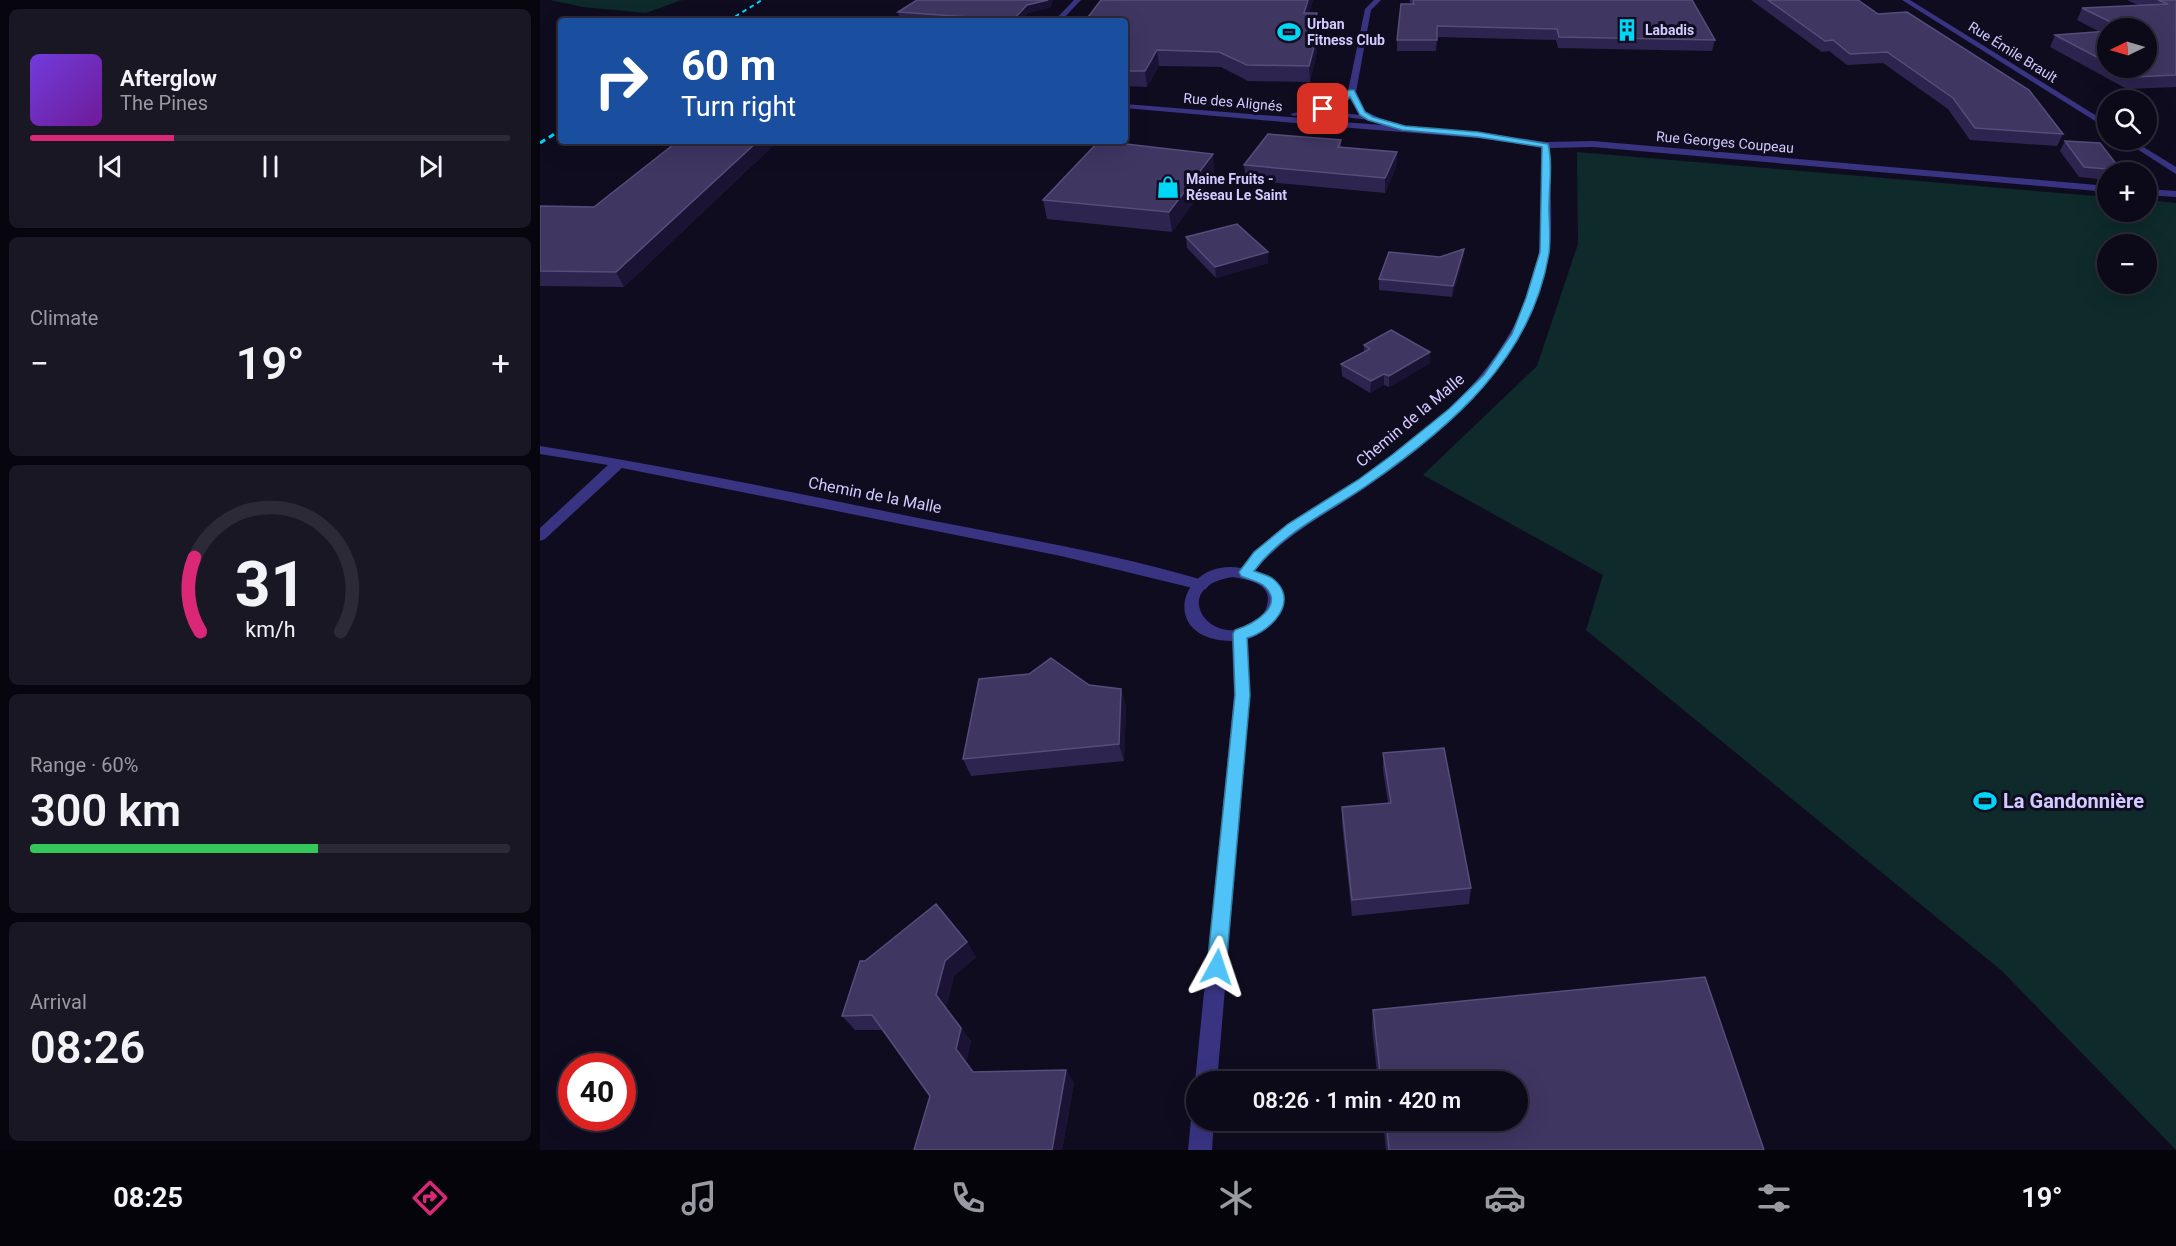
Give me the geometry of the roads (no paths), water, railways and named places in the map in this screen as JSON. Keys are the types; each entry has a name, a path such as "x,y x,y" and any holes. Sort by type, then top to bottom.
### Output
{"street":[{"path":"1060,18 1078,0"},
{"path":"1371,118 1359,108 1352,92 1368,9 1378,0"},
{"name":"Rue Émile Brault","path":"1905,0 2097,120"},
{"path":"1334,114 1338,105 1352,92"},
{"path":"1267,118 1308,113 1338,105"},
{"name":"Rue des Alignés","path":"1128,106 1340,124"},
{"path":"1308,113 1371,118 1404,128"},
{"path":"1334,114 1340,124"},
{"name":"Rue Georges Coupeau","path":"1340,124 1478,135 1546,145 1604,145 2097,188"},
{"name":"Chemin de la Malle","path":"1246,572 1258,555 1293,527 1362,483 1454,411 1488,377 1517,334 1531,298 1544,252 1546,145"},
{"path":"2143,150 2176,171"},
{"path":"2157,193 2176,194"},
{"name":"Chemin de la Malle","path":"540,450 620,462 1034,546 1166,574 1200,585"},
{"path":"540,536 620,462"},
{"path":"1246,572 1268,582 1276,594 1276,608 1267,622 1251,632 1240,634 1214,633 1195,621 1190,612 1190,602 1193,593 1200,585 1221,574 1246,572"},
{"path":"1207,1071 1242,695 1240,634"},
{"path":"1200,1150 1202,1131"}],"railway":[{"path":"733,18 762,0"},
{"path":"540,143 558,132"}],"place":[{"name":"Labadis","path":"1627,30"},
{"name":"Urban Fitness Club","path":"1289,32"},
{"name":"Maine Fruits - Réseau Le Saint","path":"1168,187"},
{"name":"La Gandonnière","path":"1985,801"}]}
